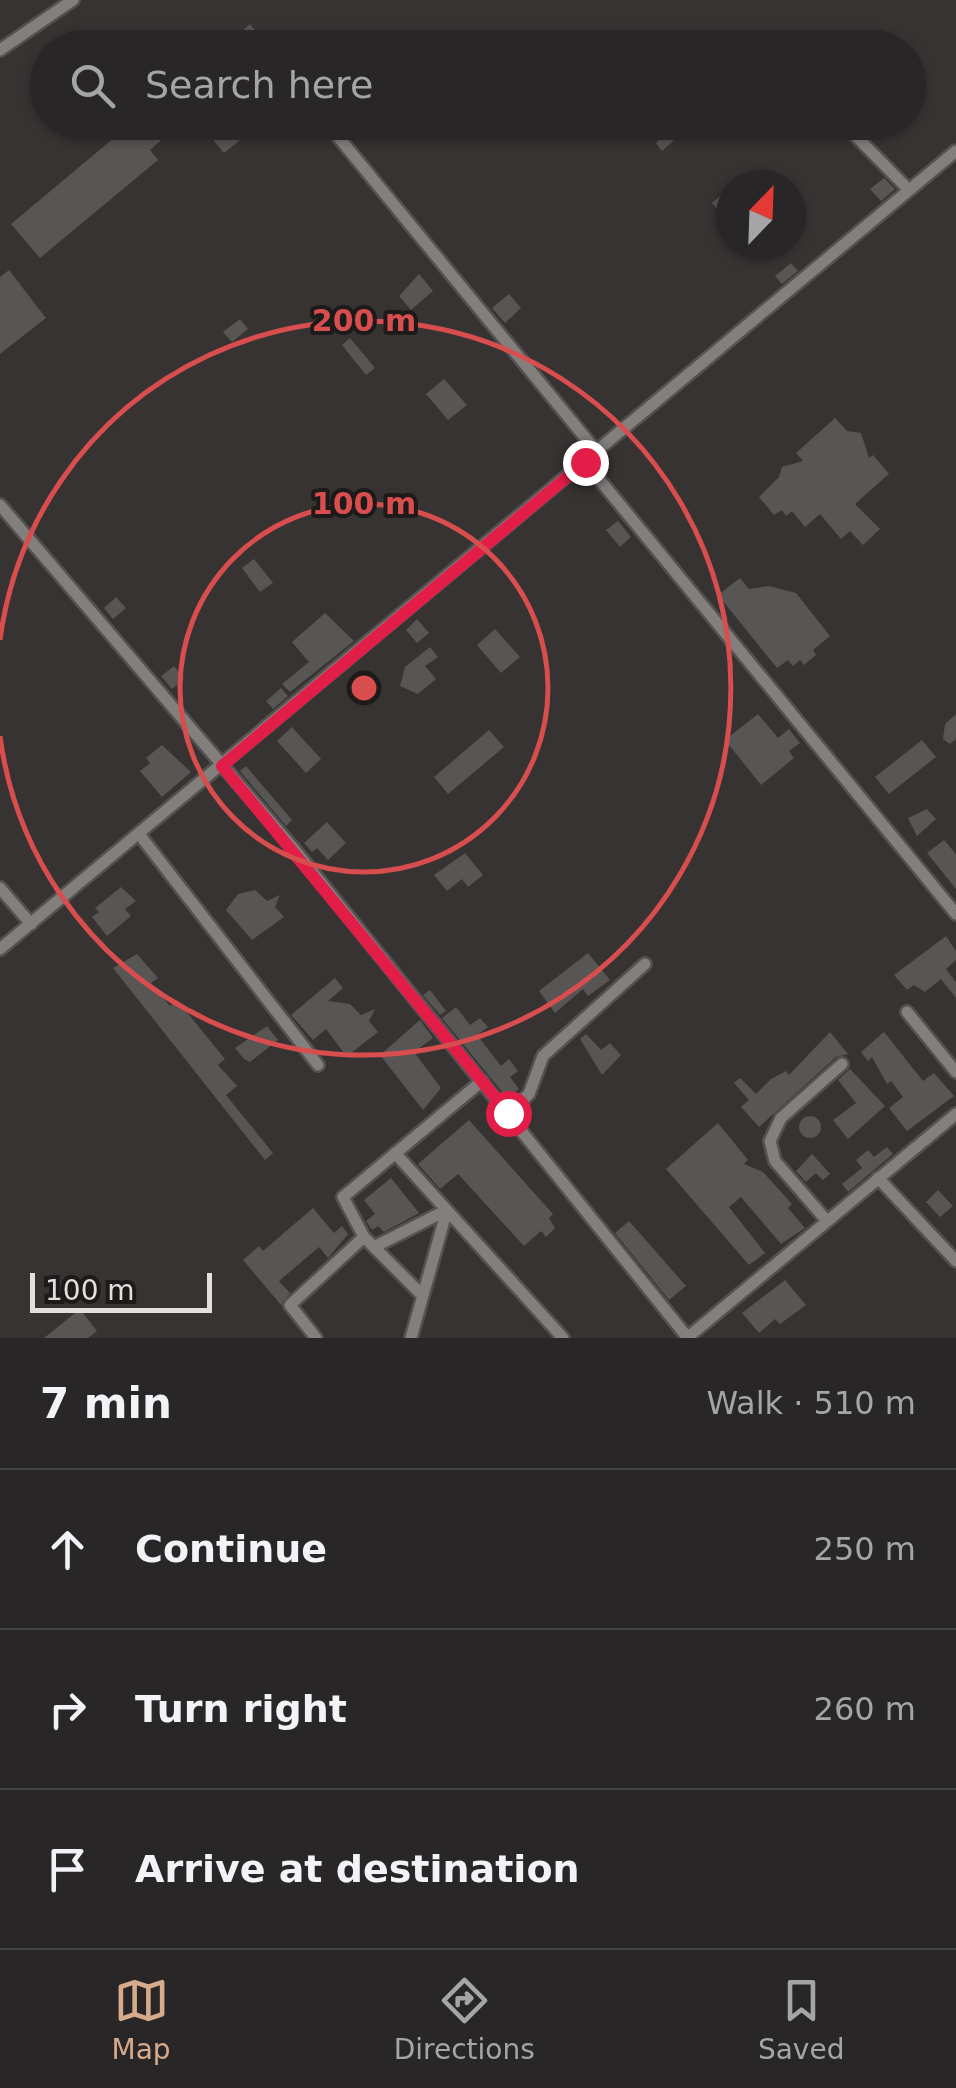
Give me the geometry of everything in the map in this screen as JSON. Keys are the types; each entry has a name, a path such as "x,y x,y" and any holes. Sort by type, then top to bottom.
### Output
{"street":[{"path":"0,50 72,0"},
{"path":"341,140 598,452"},
{"path":"860,140 909,190"},
{"path":"0,949 956,151"},
{"path":"585,462 956,914"},
{"path":"0,505 482,1080 687,1338 955,1118"},
{"path":"139,834 318,1065"},
{"path":"0,888 31,924"},
{"path":"508,1113 529,1094 544,1056 645,964"},
{"path":"908,1012 956,1072"},
{"path":"827,1221 775,1161 770,1141 782,1118 842,1064"},
{"path":"422,1295 369,1242 344,1202 344,1194 482,1080"},
{"path":"395,1153 562,1338"},
{"path":"878,1178 956,1261"},
{"path":"316,1338 290,1306 369,1242 447,1210"},
{"path":"411,1338 447,1210"}],"building":[{"path":"111,140 161,140 150,150 158,160 40,258 11,224"},
{"path":"213,140 240,140 224,153"},
{"path":"659,140 674,140 662,151 656,143"},
{"path":"884,178 895,189 881,201 870,189"},
{"path":"791,263 798,271 782,284 775,276"},
{"path":"9,270 46,318 0,354 0,277"},
{"path":"419,274 433,291 411,310 399,296"},
{"path":"509,294 521,308 505,323 492,308"},
{"path":"240,319 248,329 232,342 223,332"},
{"path":"350,338 375,368 366,375 342,345"},
{"path":"444,379 467,405 448,420 426,394"},
{"path":"835,418 847,431 861,433 869,458 873,455 889,474 855,504 880,529 863,545 850,531 841,539 820,514 805,527 792,511 786,516 782,510 774,515 759,497 779,477 782,467 803,461 796,453"},
{"path":"618,521 631,537 620,547 606,530"},
{"path":"254,559 273,583 260,592 242,568"},
{"path":"740,578 749,589 769,586 796,593 830,636 813,650 816,655 804,665 800,660 793,666 788,660 777,668 718,595"},
{"path":"116,597 126,608 113,619 104,608"},
{"path":"325,613 354,641 290,692 282,684 309,662 292,642"},
{"path":"417,619 429,633 417,643 406,630"},
{"path":"495,629 520,657 501,673 477,645"},
{"path":"430,647 438,657 425,666 436,679 418,694 400,686 405,667"},
{"path":"174,666 184,679 172,689 161,676"},
{"path":"281,688 288,696 273,709 266,701"},
{"path":"758,714 778,738 789,729 800,743 789,751 794,758 761,785 725,740"},
{"path":"956,714 956,739 950,744 943,739 945,724"},
{"path":"292,727 321,759 306,773 277,741"},
{"path":"489,730 504,747 448,794 434,777"},
{"path":"922,740 936,757 889,794 875,777"},
{"path":"162,745 191,772 162,797 140,771 150,763 146,758"},
{"path":"246,766 292,820 286,826 240,771"},
{"path":"927,809 936,819 917,836 908,818"},
{"path":"327,822 346,843 328,860 317,848 312,852 304,843"},
{"path":"944,840 956,854 956,889 927,853"},
{"path":"465,853 483,875 468,887 462,879 447,891 434,875"},
{"path":"121,887 136,901 125,909 131,916 107,936 92,917 99,912 95,908"},
{"path":"255,890 267,901 280,895 275,907 284,917 252,940 226,910 238,894"},
{"path":"946,936 956,951 956,960 946,969 956,982 956,998 941,979 925,992 914,985 907,990 894,975"},
{"path":"588,953 610,980 588,996 583,989 555,1013 539,991"},
{"path":"137,954 158,978 151,983 170,1006 177,1000 225,1059 218,1065 237,1086 226,1095 273,1153 265,1160 113,968"},
{"path":"335,978 343,988 328,1001 350,1004 361,1015 375,1009 369,1021 378,1032 351,1053 344,1053 326,1029 313,1040 291,1015"},
{"path":"430,990 446,1011 440,1015 423,995"},
{"path":"456,1007 470,1025 480,1018 488,1027 477,1035 501,1066 509,1059 518,1071 510,1077 519,1089 507,1098 442,1018"},
{"path":"420,1020 433,1038 414,1052 441,1088 423,1110 380,1055"},
{"path":"267,1026 278,1040 250,1062 244,1059 235,1048"},
{"path":"830,1032 848,1054 836,1057 759,1127 741,1107 749,1100 734,1083 740,1078 756,1094 771,1079 786,1071 789,1075"},
{"path":"884,1032 923,1081 934,1073 954,1096 907,1131 889,1108 903,1097 891,1081 887,1084 872,1057 868,1061 861,1052"},
{"path":"586,1034 601,1050 610,1043 621,1055 602,1075 580,1039"},
{"path":"850,1069 885,1106 848,1139 833,1120 856,1103 838,1080"},
{"path":"810,1116 818,1119 818,1135 810,1138 802,1135 799,1127 802,1119"},
{"path":"469,1120 553,1214 549,1218 555,1228 546,1237 541,1231 524,1246 458,1174 440,1189 418,1164"},
{"path":"718,1123 748,1160 744,1164 763,1172 792,1204 788,1208 805,1228 781,1244 741,1197 729,1207 765,1253 749,1265 666,1169"},
{"path":"887,1147 893,1154 848,1192 842,1184 862,1168 856,1160 868,1150 874,1157"},
{"path":"812,1154 830,1174 823,1180 816,1173 806,1182 796,1171"},
{"path":"391,1178 419,1213 384,1232 378,1226 372,1230 366,1221 375,1214 364,1200"},
{"path":"938,1190 953,1206 940,1217 926,1202"},
{"path":"313,1208 334,1233 342,1226 348,1234 328,1258 319,1247 279,1281 290,1293 281,1305 243,1260 259,1246 263,1251"},
{"path":"629,1221 686,1286 669,1300 615,1233"},
{"path":"785,1280 806,1305 780,1324 775,1319 759,1333 742,1313"},
{"path":"80,1309 97,1331 88,1338 44,1338"}],"route":[{"path":"508,1113 222,766 585,462"}]}
